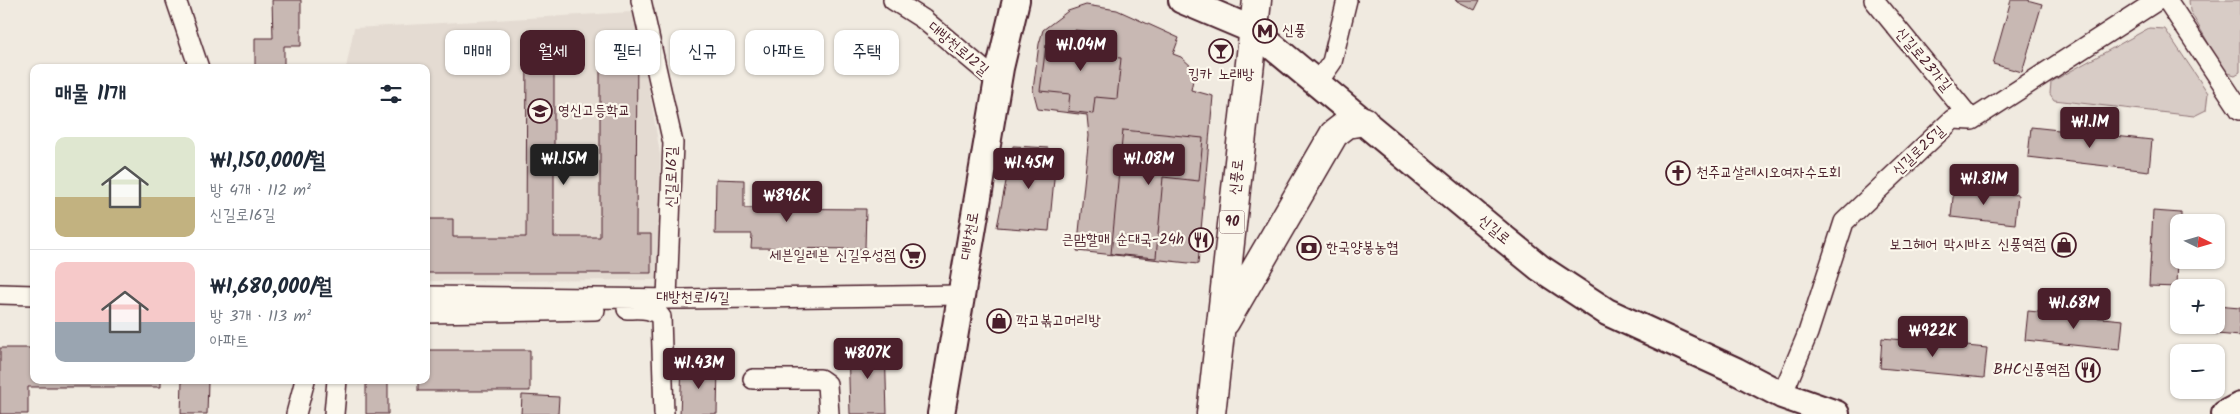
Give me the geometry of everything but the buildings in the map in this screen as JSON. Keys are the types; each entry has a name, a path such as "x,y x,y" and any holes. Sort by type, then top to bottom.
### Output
{"main road":[{"name":"대방천로","path":"941,414 997,81 1016,0"},
{"name":"신길로","path":"1182,0 1253,30 1540,268 1607,312 1736,371 1782,395 1836,414"},
{"name":"신풍로","path":"1211,414 1257,0"},
{"path":"1221,330 1334,134 1340,127 1364,121"},
{"path":"2225,414 2240,406"}],"street":[{"path":"176,0 198,64"},
{"name":"신길로16길","path":"641,0 673,143 667,298"},
{"name":"대방천로12길","path":"893,0 923,19 997,81"},
{"path":"1318,82 1332,62 1347,0"},
{"name":"신길로23가길","path":"1874,0 1972,120"},
{"name":"신길로25길","path":"1782,395 1808,333 1844,222 1953,119 1972,120 2158,0"},
{"path":"2167,0 2240,110"},
{"path":"0,294 30,294"},
{"name":"대방천로14길","path":"430,296 667,298 960,295"},
{"path":"430,313 646,309 656,312 661,317 663,329 664,414"},
{"path":"753,379 820,379 827,384 829,414"},
{"path":"296,414 303,384"},
{"path":"334,414 338,384"}],"shaded area":[{"path":"2189,0 2240,0 2240,72 2235,75 2225,72 2190,11"},
{"name":"영신고등학교","path":"632,12 638,30 595,30 595,75 647,75 660,154 660,280 430,281 430,64 347,64 354,28"},
{"path":"2149,28 2165,29 2208,93 2206,110 2194,116 2054,100 2050,94 2051,82"}],"place":[{"name":"신풍","path":"1265,31"},
{"name":"킹카 노래방","path":"1221,51"},
{"name":"영신고등학교","path":"540,111"},
{"name":"천주교살레시오여자수도회","path":"1678,173"},
{"name":"큰맘할매 순대국-24h","path":"1201,240"},
{"name":"보그헤어 막시바즈 신풍역점","path":"2064,245"},
{"name":"한국양봉농협","path":"1309,248"},
{"name":"세븐일레븐 신길우성점","path":"913,256"},
{"name":"깍고볶고머리방","path":"999,321"},
{"name":"BHC신풍역점","path":"2088,370"}]}
